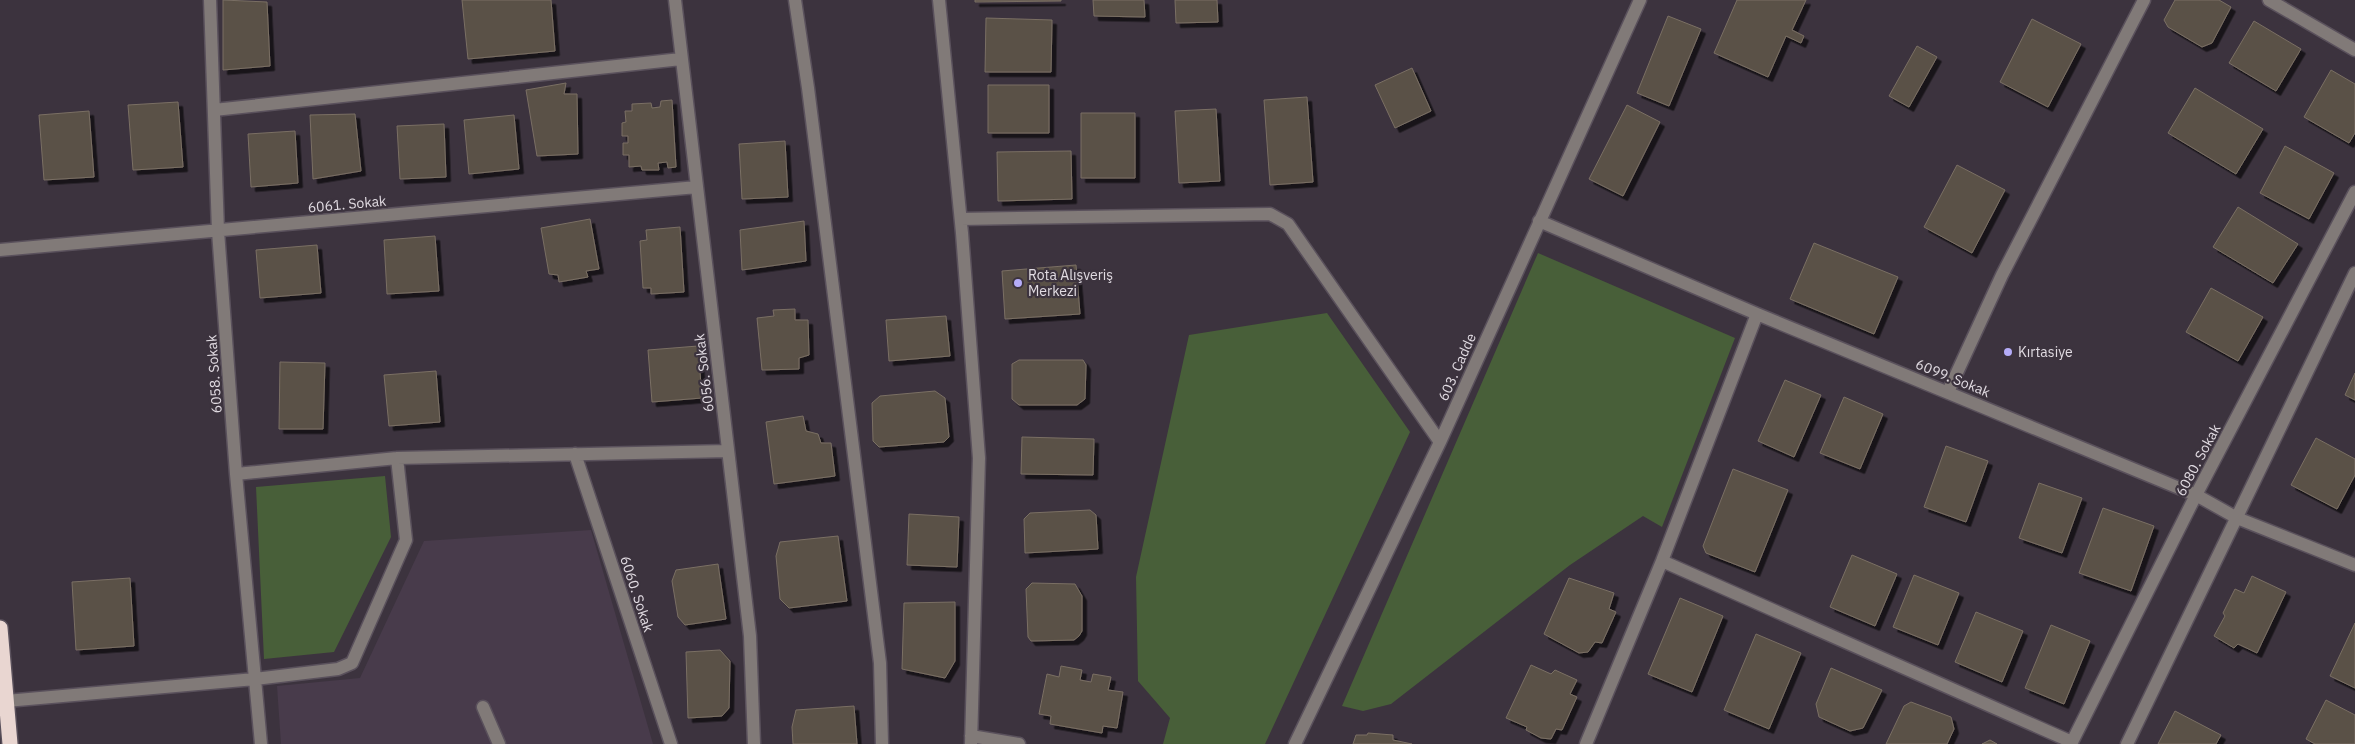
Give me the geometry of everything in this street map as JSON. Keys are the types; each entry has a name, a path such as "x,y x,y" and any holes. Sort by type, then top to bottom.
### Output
{"highway":[{"path":"0,628 10,744"}],"street":[{"name":"6058. Sokak","path":"210,0 218,231 236,474 260,744"},
{"name":"6056. Sokak","path":"675,0 750,636 754,744"},
{"path":"795,0 808,88 874,607 880,664 882,744"},
{"path":"938,0 961,219 979,458 971,740 1019,744"},
{"name":"603. Cadde","path":"1295,744 1440,442 1640,0"},
{"path":"1948,392 2002,275 2144,0"},
{"path":"2269,0 2355,50"},
{"path":"214,110 681,59"},
{"name":"6061. Sokak","path":"0,250 697,187"},
{"name":"6080. Sokak","path":"2071,743 2196,495 2355,192"},
{"path":"961,219 1270,214 1288,224 1440,442"},
{"name":"6099. Sokak","path":"1539,220 1756,314 2196,495 2237,518 2355,565"},
{"path":"2127,744 2355,273"},
{"path":"1586,744 1662,561 1756,314"},
{"path":"236,474 397,458 728,451"},
{"name":"6060. Sokak","path":"575,454 671,744"},
{"path":"6,701 255,679 338,669 352,663 406,540 397,458"},
{"path":"1662,561 2071,743"},
{"path":"483,706 500,744"}],"shaded area":[{"path":"591,530 653,744 281,744 277,686 360,678 424,541"}],"green space":[{"path":"1538,253 1735,338 1662,527 1643,516 1570,565 1391,704 1363,711 1342,706"},
{"path":"1327,313 1410,432 1265,744 1163,744 1170,718 1138,681 1136,577 1189,335"},
{"path":"385,476 391,537 334,652 264,659 256,487"}],"building":[{"path":"223,0 267,2 270,66 223,70"},
{"path":"462,0 551,0 555,51 468,59"},
{"path":"975,0 1061,0 1061,1 975,2"},
{"path":"1093,0 1144,0 1145,17 1094,16"},
{"path":"1175,0 1217,0 1218,22 1176,23"},
{"path":"1737,0 1806,0 1792,30 1804,36 1801,43 1786,36 1768,77 1714,53"},
{"path":"2175,0 2219,0 2231,7 2212,43 2202,47 2168,27 2164,20"},
{"path":"1668,16 1701,29 1669,106 1637,93"},
{"path":"986,18 1052,20 1051,72 985,72"},
{"path":"2032,19 2081,44 2048,107 2000,82"},
{"path":"2254,21 2301,49 2276,91 2229,63"},
{"path":"1917,46 1937,57 1909,107 1889,96"},
{"path":"1412,68 1431,111 1395,128 1375,85"},
{"path":"2331,70 2355,84 2355,133 2349,143 2304,117"},
{"path":"566,83 564,94 577,94 578,154 537,156 526,90"},
{"path":"988,85 1049,85 1049,133 988,133"},
{"path":"2195,88 2263,129 2236,174 2168,133"},
{"path":"1307,97 1313,182 1270,185 1264,100"},
{"path":"672,100 676,167 668,168 667,162 658,163 659,170 642,170 641,166 629,167 629,155 623,155 623,143 628,143 628,136 622,136 622,123 626,122 625,111 632,111 632,104 651,103 652,108 660,107 661,101"},
{"path":"178,102 183,167 133,170 128,105"},
{"path":"1627,105 1660,122 1623,196 1589,179"},
{"path":"1216,109 1220,181 1179,183 1175,111"},
{"path":"89,111 94,177 44,180 39,115"},
{"path":"1081,113 1135,113 1135,178 1081,178"},
{"path":"355,114 361,171 313,179 310,115"},
{"path":"514,115 519,169 469,174 464,120"},
{"path":"444,124 446,177 400,179 397,126"},
{"path":"295,131 298,183 251,187 248,134"},
{"path":"785,141 788,197 742,199 739,144"},
{"path":"2285,146 2334,173 2309,219 2260,193"},
{"path":"1071,151 1072,199 998,201 997,152"},
{"path":"1957,165 2005,190 1972,253 1924,227"},
{"path":"2238,207 2298,244 2273,283 2213,247"},
{"path":"590,219 599,269 586,271 588,277 559,282 558,275 549,274 541,228"},
{"path":"804,221 806,261 742,270 740,230"},
{"path":"680,227 684,292 651,294 651,288 643,288 640,241 647,240 646,230"},
{"path":"435,236 439,291 387,294 384,240"},
{"path":"1814,243 1898,277 1874,334 1790,299"},
{"path":"317,245 321,293 260,298 256,250"},
{"path":"1076,265 1080,314 1005,319 1002,271"},
{"path":"2211,288 2263,317 2238,361 2186,332"},
{"path":"795,309 795,320 808,320 809,355 799,358 799,369 762,370 757,318 774,316 773,310"},
{"path":"946,316 950,356 889,361 886,320"},
{"path":"698,346 702,398 652,402 648,350"},
{"path":"1019,360 1083,360 1086,365 1085,399 1077,405 1019,405 1012,399 1012,364"},
{"path":"280,362 325,363 323,429 279,429"},
{"path":"436,371 440,422 389,426 384,375"},
{"path":"2355,373 2355,400 2345,395"},
{"path":"1785,380 1821,395 1794,457 1758,441"},
{"path":"935,391 945,398 949,437 944,442 879,447 873,441 872,403 880,396"},
{"path":"1844,397 1883,414 1860,469 1820,453"},
{"path":"803,416 806,431 818,434 821,443 831,443 835,476 774,484 766,422"},
{"path":"1022,437 1094,439 1093,475 1021,474"},
{"path":"2316,438 2355,459 2355,475 2337,509 2291,485"},
{"path":"1946,446 1988,461 1966,522 1924,507"},
{"path":"1733,469 1788,490 1755,572 1706,553 1703,546"},
{"path":"2039,483 2082,498 2062,553 2019,538"},
{"path":"2103,508 2154,526 2131,591 2079,573"},
{"path":"1090,510 1096,515 1098,549 1025,553 1024,519 1030,513"},
{"path":"909,514 959,517 957,567 907,565"},
{"path":"838,536 847,601 789,608 780,599 776,556 780,542"},
{"path":"1852,555 1897,574 1875,626 1830,607"},
{"path":"718,564 726,619 685,625 678,617 672,581 676,570"},
{"path":"1914,575 1959,593 1938,645 1893,627"},
{"path":"2252,576 2286,592 2257,653 2238,644 2234,648 2214,636 2225,616 2223,613 2235,589 2244,593"},
{"path":"130,578 134,646 76,650 72,582"},
{"path":"1569,578 1614,593 1609,609 1616,612 1602,643 1595,642 1588,652 1579,653 1544,634"},
{"path":"1032,583 1075,584 1082,596 1082,631 1079,636 1074,640 1031,641 1028,637 1026,589"},
{"path":"1680,598 1723,616 1692,692 1648,674"},
{"path":"955,602 955,661 945,678 902,669 904,603"},
{"path":"1976,612 2023,631 2002,682 1955,662"},
{"path":"2355,623 2355,688 2330,676"},
{"path":"2051,625 2090,641 2064,704 2025,688"},
{"path":"1756,634 1801,653 1769,729 1724,710"},
{"path":"720,650 730,661 729,708 722,716 688,718 686,652"},
{"path":"1531,665 1551,674 1555,670 1577,680 1570,694 1577,697 1562,730 1556,729 1551,739 1541,738 1526,730 1527,727 1506,718"},
{"path":"1061,666 1082,670 1080,680 1091,682 1093,674 1111,677 1108,690 1123,692 1117,728 1103,726 1102,733 1050,724 1051,716 1039,714 1047,674 1059,677"},
{"path":"1831,668 1882,690 1863,728 1850,731 1819,717 1816,704"},
{"path":"2326,700 2355,715 2355,744 2315,744 2306,739"},
{"path":"1911,702 1951,717 1954,729 1947,744 1886,744 1904,706"},
{"path":"854,706 857,744 793,744 792,727 796,710"},
{"path":"2175,711 2221,735 2216,744 2158,744"},
{"path":"1368,733 1393,735 1393,740 1412,744 1353,744 1356,735 1367,735"},
{"path":"1990,740 1997,744 1982,744"}],"place":[{"name":"Rota Alışveriş Merkezi","path":"1018,283"},
{"name":"Kırtasiye","path":"2008,352"}]}
